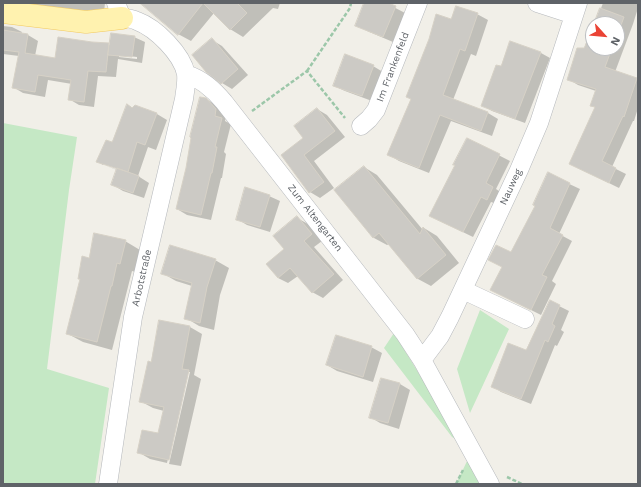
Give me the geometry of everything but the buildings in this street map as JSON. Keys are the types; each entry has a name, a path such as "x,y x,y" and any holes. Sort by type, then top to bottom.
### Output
{"main road":[{"path":"3,12 86,22 119,10"}],"street":[{"name":"Im Frankenfeld","path":"361,126 376,110 418,3"},
{"path":"537,3 576,9"},
{"name":"Nauweg","path":"422,360 440,336 519,170 539,123 576,9"},
{"path":"119,10 151,28 178,57 186,74"},
{"name":"Zum Altengarten","path":"186,74 202,81 214,91 395,322 422,360 490,484"},
{"name":"Arbotstraße","path":"108,484 133,317 184,99 186,74"},
{"path":"463,290 525,319"}],"path":[{"path":"254,109 307,71 350,8 351,3"},
{"path":"307,71 346,119 361,126"}],"green space":[{"path":"3,123 77,137 47,369 109,388 95,484 3,484"},
{"path":"480,310 509,329 470,413 457,369"},
{"path":"394,333 461,442 452,437 384,348"},
{"path":"469,457 490,484 456,484"}]}
